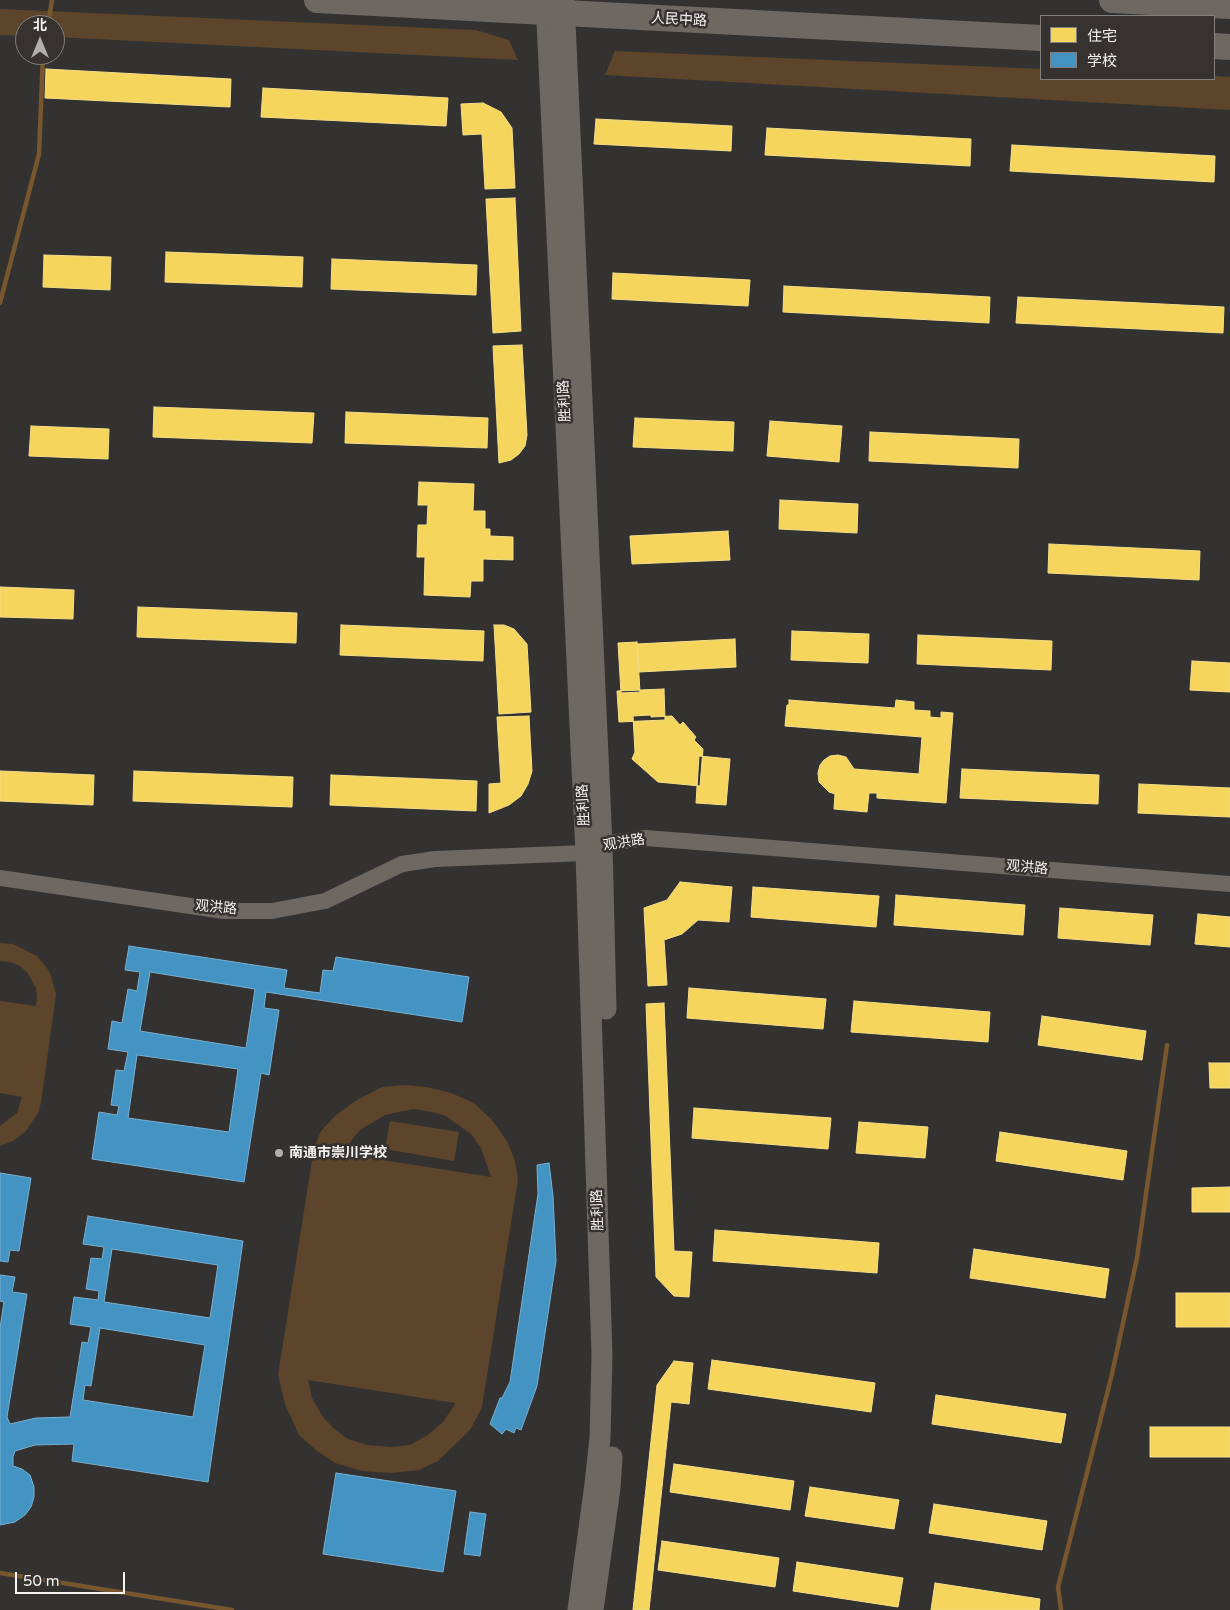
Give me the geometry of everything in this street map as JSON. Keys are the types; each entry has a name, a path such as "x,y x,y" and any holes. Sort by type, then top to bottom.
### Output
{"main road":[{"name":"人民中路","path":"317,0 555,7 1040,38"},
{"path":"1112,0 1230,6"},
{"path":"1215,46 1230,47"}],"street":[{"name":"胜利路","path":"555,7 594,848 614,1357 610,1488 593,1610"},
{"name":"观洪路","path":"0,878 224,911 272,911 325,901 402,864 435,859 594,848 646,838 1230,884"},
{"name":"胜利路","path":"578,1610 596,1484 600,1438 602,1355 594,848"}],"shaded area":[{"path":"0,9 476,30 509,40 518,60 65,37 65,15 15,15 15,36 0,35"},
{"path":"615,51 1040,69 1040,80 1215,80 1215,76 1230,77 1230,110 605,75"},
{"path":"0,943 13,944 37,956 51,976 56,994 38,1113 25,1132 13,1141 0,1146 0,1126 17,1113 22,1097 0,1093 0,1001 36,1006 37,997 36,988 27,972 20,966 0,961"},
{"path":"405,1085 427,1087 451,1093 474,1103 492,1120 507,1141 515,1161 518,1179 482,1407 470,1430 438,1461 419,1470 391,1473 362,1471 335,1463 317,1451 299,1435 285,1404 278,1375 314,1148 321,1131 336,1115 357,1100 382,1087","holes":["413,1109 446,1116 471,1134 481,1148 491,1177 344,1154 360,1130 385,1115","308,1380 455,1403 455,1404 443,1422 428,1435 410,1445 391,1447 367,1445 348,1439 333,1428 323,1417 312,1398"]},
{"path":"390,1121 459,1132 454,1161 385,1149"}],"building: 住宅":[{"path":"46,69 231,79 230,107 45,98"},
{"path":"263,88 448,98 446,126 261,117"},
{"path":"483,103 501,112 512,128 515,188 485,189 482,134 463,135 461,104"},
{"path":"596,119 732,126 731,151 594,144"},
{"path":"767,128 971,139 970,166 765,155"},
{"path":"1012,145 1215,156 1214,182 1010,171"},
{"path":"515,198 521,331 493,333 486,199"},
{"path":"166,252 303,257 302,287 165,282"},
{"path":"44,255 111,257 110,290 43,287"},
{"path":"332,259 477,265 476,295 331,289"},
{"path":"613,273 750,280 748,306 612,299"},
{"path":"784,286 990,297 989,323 783,312"},
{"path":"1018,297 1224,307 1223,333 1016,323"},
{"path":"522,345 527,435 525,446 511,460 499,463 493,346"},
{"path":"154,407 314,413 312,443 153,437"},
{"path":"346,412 488,418 487,448 345,443"},
{"path":"635,418 734,422 733,451 633,447"},
{"path":"770,421 842,426 839,462 767,456"},
{"path":"31,426 109,429 108,459 29,456"},
{"path":"870,432 1019,439 1018,468 869,461"},
{"path":"419,482 474,484 473,511 485,511 485,529 490,529 490,536 513,537 513,560 483,559 483,581 471,581 470,597 424,595 425,557 417,557 418,525 427,525 428,505 418,505"},
{"path":"780,500 858,504 857,533 779,529"},
{"path":"728,531 730,560 632,564 630,536"},
{"path":"1049,544 1200,551 1199,580 1048,573"},
{"path":"0,587 74,590 73,619 0,617"},
{"path":"138,607 297,613 296,643 137,637"},
{"path":"341,625 484,631 483,661 340,655"},
{"path":"494,625 504,625 514,629 527,644 531,712 499,714"},
{"path":"792,631 869,634 868,663 791,660"},
{"path":"918,635 1052,641 1051,670 917,664"},
{"path":"735,639 736,667 639,672 637,644"},
{"path":"637,642 640,692 621,693 618,643"},
{"path":"1192,661 1230,663 1230,692 1190,690"},
{"path":"664,689 665,720 619,722 617,691"},
{"path":"789,700 895,708 896,700 914,702 914,710 930,711 930,717 941,718 941,712 953,713 946,803 877,798 877,793 869,793 867,812 834,809 835,794 829,792 819,782 818,773 820,765 824,760 830,756 838,755 846,757 854,769 919,774 922,737 785,726"},
{"path":"651,715 651,717 672,716 680,725 683,722 696,737 694,740 703,749 700,786 658,782 632,759 635,752 633,716"},
{"path":"529,716 532,771 528,784 521,796 509,805 489,813 489,784 501,783 497,717"},
{"path":"699,756 730,759 726,805 696,803"},
{"path":"962,769 1099,775 1098,804 960,798"},
{"path":"0,771 94,775 93,805 0,801"},
{"path":"134,771 293,777 292,807 133,801"},
{"path":"331,775 477,781 476,811 330,805"},
{"path":"1139,784 1230,788 1230,817 1138,813"},
{"path":"680,882 732,887 729,922 698,920 682,934 664,940 667,985 648,986 644,908 667,900"},
{"path":"753,887 879,896 876,927 751,917"},
{"path":"896,895 1025,905 1023,935 894,925"},
{"path":"1060,908 1153,915 1150,945 1058,938"},
{"path":"1198,914 1230,917 1230,947 1195,944"},
{"path":"689,988 826,999 823,1029 687,1018"},
{"path":"854,1001 990,1012 988,1042 851,1032"},
{"path":"664,1003 674,1251 692,1252 689,1297 674,1296 656,1277 646,1004"},
{"path":"1042,1016 1146,1031 1142,1060 1038,1045"},
{"path":"1209,1063 1230,1063 1230,1088 1210,1088"},
{"path":"694,1108 831,1118 828,1149 692,1138"},
{"path":"859,1122 928,1127 925,1158 856,1153"},
{"path":"1000,1132 1127,1151 1123,1180 996,1161"},
{"path":"1230,1187 1230,1212 1192,1212 1192,1188"},
{"path":"715,1230 879,1243 877,1273 713,1261"},
{"path":"974,1249 1109,1269 1105,1298 970,1278"},
{"path":"1176,1293 1230,1293 1230,1327 1176,1327"},
{"path":"712,1360 875,1383 871,1412 708,1389"},
{"path":"674,1361 693,1363 689,1404 671,1402 649,1610 633,1610 657,1385"},
{"path":"936,1395 1066,1414 1061,1443 932,1424"},
{"path":"1150,1427 1230,1427 1230,1457 1150,1457"},
{"path":"674,1464 794,1481 790,1510 670,1492"},
{"path":"810,1487 899,1500 894,1529 805,1516"},
{"path":"934,1504 1047,1521 1042,1550 929,1533"},
{"path":"662,1541 779,1558 775,1587 658,1570"},
{"path":"797,1562 903,1578 898,1607 793,1591"},
{"path":"935,1583 1040,1599 1039,1610 931,1610"}],"building: 学校":[{"path":"129,946 287,970 284,988 320,993 323,970 333,971 336,957 469,977 462,1022 266,992 264,1008 279,1010 269,1075 261,1073 244,1182 92,1159 99,1112 117,1115 119,1106 111,1105 116,1070 124,1071 128,1052 108,1049 112,1021 122,1023 128,989 137,991 140,972 125,970","holes":["150,972 255,989 246,1048 140,1031","137,1055 238,1069 229,1132 128,1118"]},
{"path":"549,1163 553,1196 556,1261 537,1386 521,1430 516,1428 514,1433 506,1429 502,1434 490,1424 500,1398 502,1398 510,1382 538,1194 537,1165"},
{"path":"0,1173 31,1178 19,1251 10,1250 8,1262 0,1261"},
{"path":"88,1216 243,1241 208,1482 72,1461 74,1444 35,1445 15,1451 13,1457 13,1466 22,1469 30,1475 34,1487 31,1507 25,1515 15,1522 0,1525 0,1328 4,1302 0,1301 0,1275 15,1277 12,1292 27,1294 7,1417 10,1424 36,1418 70,1417 82,1342 88,1343 91,1327 70,1324 74,1297 98,1300 99,1291 86,1289 91,1258 102,1259 104,1247 83,1244","holes":["112,1249 218,1265 210,1318 104,1302","100,1328 205,1345 193,1417 83,1400 85,1385 91,1386"]},
{"path":"336,1473 456,1491 443,1572 323,1554"},
{"path":"470,1512 486,1514 480,1556 464,1554"}],"waterway":[{"path":"50,15 52,0"},
{"path":"0,303 39,154 43,65"},
{"path":"1061,1610 1058,1587 1112,1374 1137,1258 1167,1045"},
{"path":"0,1573 232,1610"}],"place":[{"name":"南通市崇川学校","path":"279,1153"}]}
